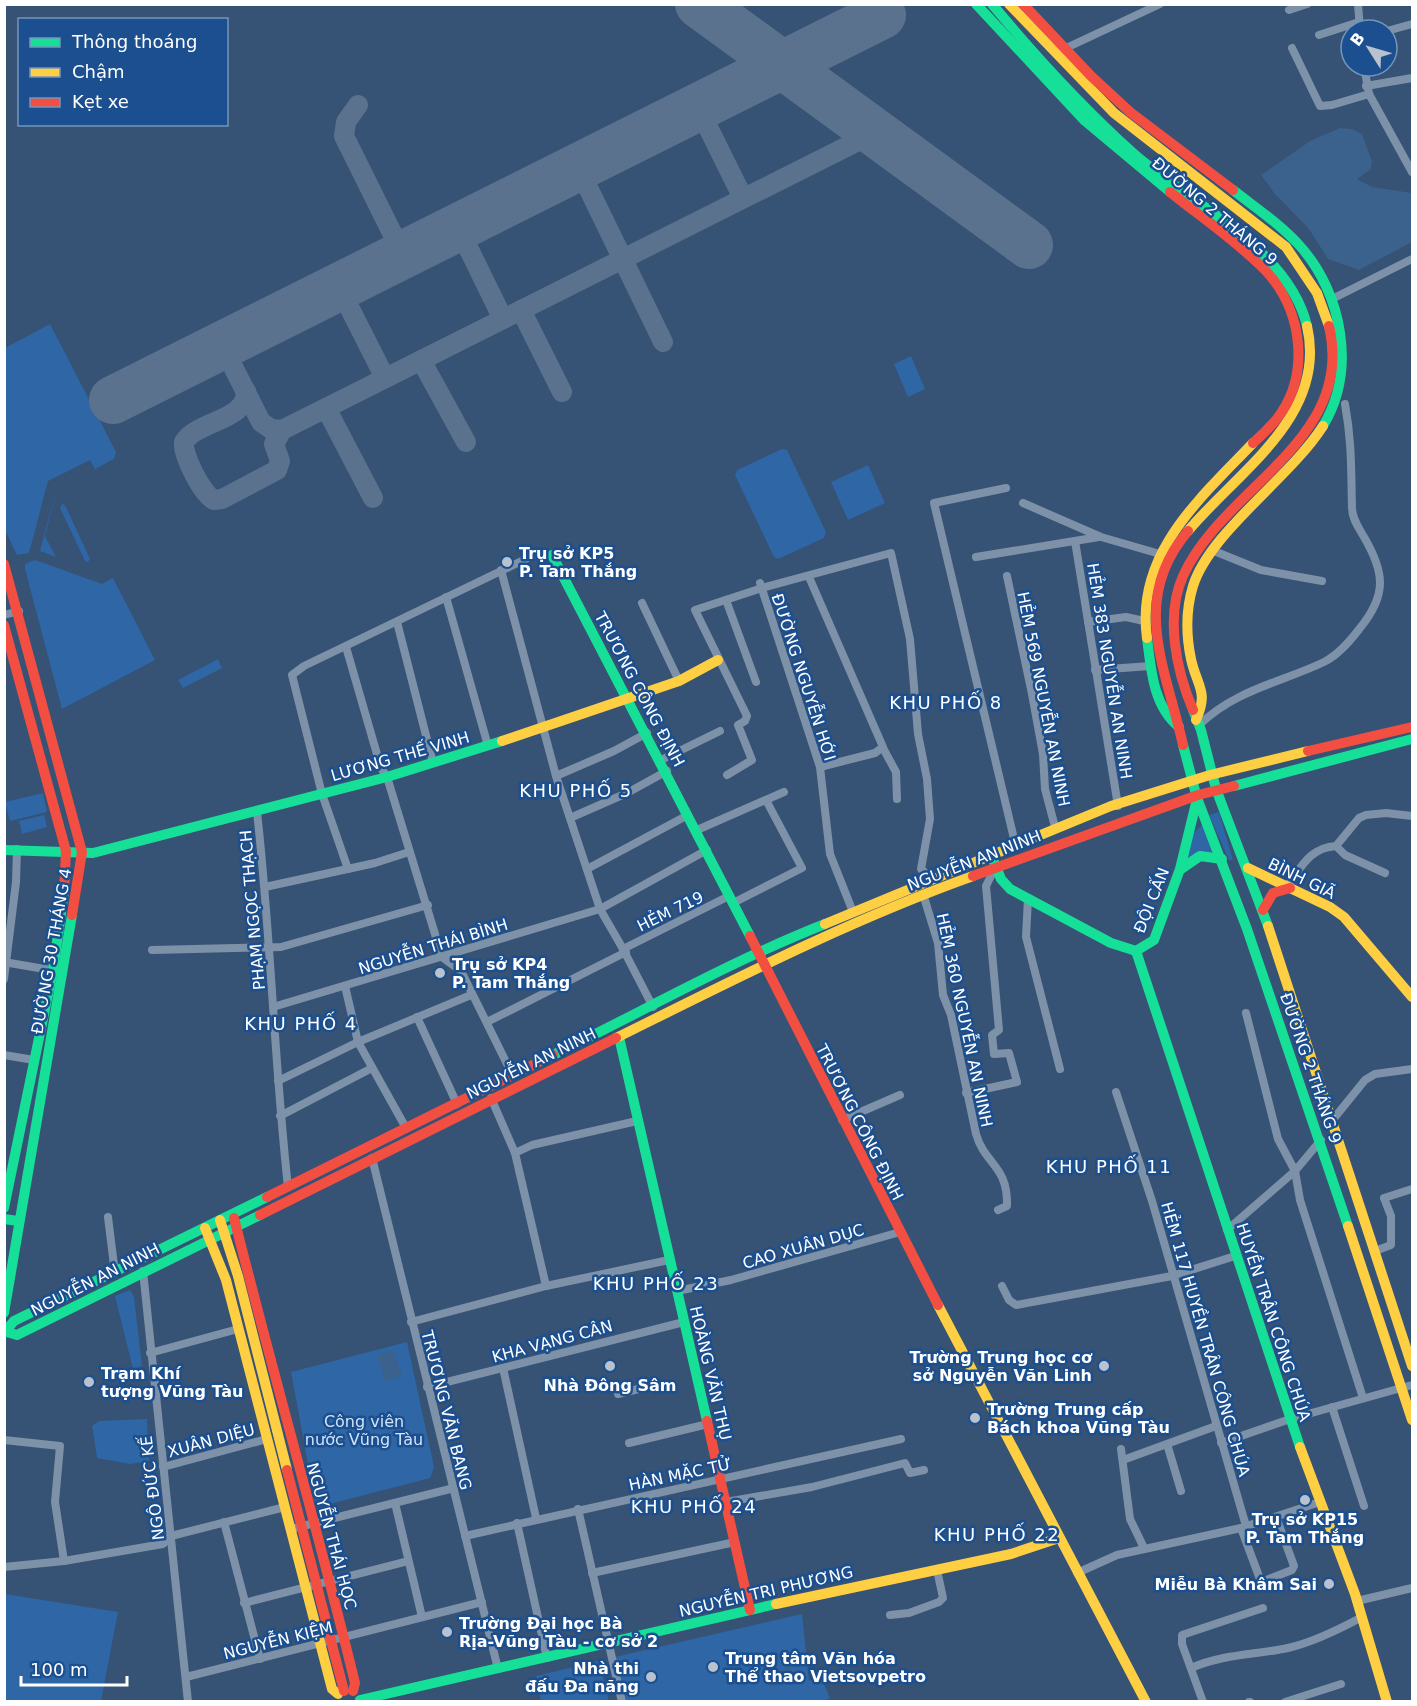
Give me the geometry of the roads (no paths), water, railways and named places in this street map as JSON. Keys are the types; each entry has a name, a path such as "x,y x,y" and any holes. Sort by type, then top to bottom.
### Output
{"main road":[{"name":"ĐƯỜNG 2 THÁNG 9","path":"976,4 1085,120 1180,196 1265,255 1296,290 1309,331 1311,362 1305,392 1292,418 1277,439 1193,524 1166,564 1156,597 1154,617 1165,678 1192,780 1222,859 1407,1387 1413,1420"},
{"name":"ĐƯỜNG 2 THÁNG 9","path":"992,4 1023,43 1074,97 1180,196 1253,259 1287,296 1298,333 1299,367 1289,398 1277,419 1171,532 1149,582 1144,639 1162,712 1179,727"},
{"name":"ĐƯỜNG 2 THÁNG 9","path":"1009,4 1114,113 1281,227 1300,244 1315,263 1332,299 1344,346 1343,365 1333,409 1322,433 1302,458 1253,505 1214,551 1200,570 1191,594 1188,648 1203,704 1198,722"},
{"name":"ĐƯỜNG 2 THÁNG 9","path":"1023,4 1064,49 1130,112 1286,247 1307,272 1322,297 1329,320 1333,359 1332,381 1317,420 1291,452 1196,550 1180,582 1176,598 1175,638 1186,694 1198,722 1216,789 1263,910 1413,1366"},
{"path":"1180,196 1199,173"},
{"name":"TRƯƠNG CÔNG ĐỊNH","path":"552,555 648,733 842,1120 1146,1701"},
{"name":"ĐƯỜNG 30 THÁNG 4","path":"4,1313 58,971 82,852 19,611 5,567"},
{"name":"ĐƯỜNG 30 THÁNG 4","path":"4,625 66,851 58,971 34,1060 4,1209"},
{"name":"LƯƠNG THẾ VINH","path":"4,850 93,853 257,812 387,777 488,746 679,681 718,660"},
{"path":"1179,727 1198,722"},
{"name":"NGUYỄN AN NINH","path":"207,1233 115,1273 14,1322 6,1333 17,1335 143,1271 222,1225 372,1158 765,964 994,862 1016,847 1055,828 1192,780 1413,727"},
{"name":"NGUYỄN AN NINH","path":"235,1219 288,1186 457,1104 512,1074 653,1007 757,951 933,880 1216,789 1413,739"},
{"name":"ĐỘI CẤN","path":"994,862 1006,886 1112,943 1136,951 1154,940 1192,830 1198,795"},
{"path":"1180,869 1188,861 1203,855 1222,859"},
{"name":"BÌNH GIÃ","path":"1248,868 1344,917 1413,997"},
{"path":"1263,910 1273,893 1288,887"},
{"name":"HUYỀN TRÂN CÔNG CHÚA","path":"1136,951 1177,1069 1235,1256 1290,1419 1357,1601 1379,1668 1387,1701"},
{"name":"HOÀNG VĂN THỤ","path":"619,1037 750,1610"},
{"path":"1321,1140 1331,1122"},
{"path":"18,1142 32,1145"},
{"path":"4,1219 18,1221"},
{"name":"NGUYỄN THÁI HỌC","path":"235,1219 243,1275 277,1437 303,1502 315,1524 330,1581 338,1639"},
{"name":"NGUYỄN THÁI HỌC","path":"222,1225 243,1275"},
{"path":"207,1233 226,1280 332,1689 348,1697"},
{"path":"226,1280 243,1275"},
{"path":"285,1507 303,1502"},
{"name":"NGUYỄN THÁI HỌC","path":"303,1502 303,1526 318,1584 355,1683 348,1697"},
{"name":"NGUYỄN TRI PHƯƠNG","path":"348,1697 547,1658 750,1610 1011,1554 1059,1538"}],"street":[{"path":"1064,49 1160,4"},
{"path":"1289,10 1307,4"},
{"path":"1319,35 1339,31"},
{"path":"1292,48 1320,106 1332,105 1369,94"},
{"path":"1365,78 1369,94 1413,172"},
{"path":"1366,86 1413,78"},
{"path":"1332,299 1413,259"},
{"path":"1198,722 1253,688 1329,659 1357,632 1374,610 1381,584 1380,574 1373,554 1357,526 1352,509 1353,453 1345,404"},
{"path":"1006,488 934,503 1016,847"},
{"path":"1023,503 1101,537 1160,554"},
{"path":"976,557 1101,537"},
{"name":"HẺM 383 NGUYỄN AN NINH","path":"1075,541 1118,806"},
{"path":"1214,551 1261,570 1322,581"},
{"name":"ĐƯỜNG NGUYỄN HỚI","path":"718,660 695,610 761,585 809,577 891,554 910,639 918,734 927,779 930,819 921,869 933,880"},
{"path":"348,869 322,794 292,675 346,646 532,556"},
{"path":"501,570 556,776 586,869 600,909 653,1007"},
{"name":"HẺM 569 NGUYỄN AN NINH","path":"1007,576 1034,704 1043,754 1046,789 1055,828"},
{"path":"809,577 883,748 896,772 897,799"},
{"name":"ĐƯỜNG NGUYỄN HỚI","path":"761,585 820,767 830,854 853,912"},
{"path":"446,597 488,746"},
{"path":"726,600 756,682"},
{"path":"642,603 679,681"},
{"path":"4,615 19,611"},
{"path":"1088,622 1126,616 1144,621"},
{"path":"397,622 433,763"},
{"path":"346,646 381,768 387,777 409,852 428,905 442,957 461,970 471,995 512,1074"},
{"path":"718,660 745,709 746,720 738,725 752,758 747,766 726,775"},
{"path":"1095,670 1150,666"},
{"path":"661,760 720,731"},
{"path":"556,776 614,751 648,733"},
{"path":"820,767 875,753 883,748"},
{"path":"570,818 627,793 667,771"},
{"path":"698,830 784,792"},
{"name":"HẺM 719","path":"487,1022 731,899 798,872 802,866 766,800"},
{"name":"PHẠM NGỌC THẠCH","path":"257,812 266,887 280,1116 288,1186"},
{"path":"1288,887 1311,854 1322,847 1336,846 1359,818 1386,813 1413,816"},
{"path":"586,869 688,815"},
{"path":"1336,846 1345,855 1385,873"},
{"path":"4,979 17,849"},
{"name":"NGUYỄN THÁI BÌNH","path":"273,1008 600,909 707,850"},
{"path":"266,887 348,869 409,852"},
{"path":"966,1093 1017,1082 1009,1053 994,1054 993,1045 992,1035 999,1030 987,886 994,862"},
{"name":"HẺM 360 NGUYỄN AN NINH","path":"923,894 938,943 943,995 951,1015 966,1093 979,1144 1000,1170 1007,1188 1007,1206 998,1210"},
{"path":"1028,898 1026,937 1060,1069"},
{"path":"152,950 292,945 428,905"},
{"path":"6,962 58,971"},
{"path":"345,986 358,1042 406,1128"},
{"path":"278,1081 358,1042 471,995"},
{"path":"1246,1013 1278,1139 1295,1171 1300,1200 1363,1398"},
{"path":"417,1017 457,1104"},
{"path":"4,1055 34,1060"},
{"path":"280,1116 372,1068"},
{"path":"1331,1122 1365,1080 1375,1074 1413,1069"},
{"name":"HẺM 117 HUYỀN TRÂN CÔNG CHÚA","path":"1116,1092 1152,1201 1244,1527 1260,1579 1264,1581 1292,1570 1294,1566 1276,1517"},
{"path":"842,1120 900,1095"},
{"path":"491,1098 515,1153 546,1286"},
{"path":"515,1153 532,1145 637,1121"},
{"path":"1227,1230 1295,1171 1321,1140"},
{"name":"TRƯƠNG VĂN BANG","path":"372,1158 498,1668"},
{"path":"1375,1251 1391,1245 1391,1216 1384,1198 1413,1189"},
{"path":"108,1217 115,1273"},
{"name":"CAO XUÂN DỤC","path":"677,1291 741,1277 900,1232"},
{"path":"1002,1286 1009,1300 1016,1305 1172,1276 1235,1256"},
{"path":"411,1322 546,1286 669,1260"},
{"name":"NGÔ ĐỨC KẾ","path":"143,1271 188,1701"},
{"name":"KHA VẠNG CÂN","path":"427,1387 684,1322"},
{"path":"150,1353 238,1329"},
{"path":"502,1368 536,1518"},
{"path":"618,1394 659,1384"},
{"path":"1221,1443 1290,1419 1407,1387"},
{"path":"1332,1407 1364,1506"},
{"path":"629,1443 708,1424"},
{"path":"1123,1460 1216,1426"},
{"name":"XUÂN DIỆU","path":"162,1467 267,1439"},
{"name":"HÀN MẶC TỬ","path":"465,1536 536,1518 721,1480 901,1439"},
{"path":"4,1440 60,1446 55,1502 64,1561"},
{"path":"1167,1444 1181,1491"},
{"path":"1121,1449 1130,1519 1144,1548"},
{"path":"726,1502 812,1487 905,1463 910,1473 924,1470"},
{"path":"291,1530 454,1488"},
{"path":"1077,1573 1116,1555 1244,1527 1320,1502"},
{"path":"395,1503 422,1617"},
{"path":"4,1567 64,1561 163,1544 171,1536 285,1507"},
{"path":"578,1509 622,1701"},
{"path":"224,1522 260,1659"},
{"path":"517,1523 547,1658"},
{"path":"592,1573 735,1542"},
{"path":"244,1603 408,1561"},
{"path":"890,1615 909,1613 943,1599 937,1570"},
{"path":"1357,1601 1413,1588"},
{"name":"NGUYỄN KIỆM","path":"186,1677 482,1602"},
{"path":"1203,1701 1182,1644 1182,1635 1263,1608"},
{"path":"1191,1668 1228,1656 1259,1654 1308,1642 1362,1617"},
{"path":"1285,1701 1341,1684"}],"place":[{"name":"Trụ sở KP5 P. Tam Thắng","path":"507,562"},
{"name":"Trụ sở KP4 P. Tam Thắng","path":"440,973"},
{"name":"Nhà Đông Sâm","path":"610,1366"},
{"name":"Trường Trung học cơ sở Nguyễn Văn Linh","path":"1104,1366"},
{"name":"Trạm Khí tượng Vũng Tàu","path":"89,1382"},
{"name":"Trường Trung cấp Bách khoa Vũng Tàu","path":"975,1418"},
{"name":"Trụ sở KP15 P. Tam Thắng","path":"1305,1500"},
{"name":"Miễu Bà Khâm Sai","path":"1329,1584"},
{"name":"Trường Đại học Bà Rịa-Vũng Tàu - cơ sở 2","path":"447,1632"},
{"name":"Trung tâm Văn hóa Thể thao Vietsovpetro","path":"713,1667"},
{"name":"Nhà thi đấu Đa năng","path":"651,1677"}],"district":[{"name":"KHU PHỐ 8","path":"946,703"},
{"name":"KHU PHỐ 5","path":"576,791"},
{"name":"KHU PHỐ 4","path":"301,1024"},
{"name":"KHU PHỐ 11","path":"1109,1167"},
{"name":"KHU PHỐ 23","path":"656,1284"},
{"name":"KHU PHỐ 24","path":"694,1507"},
{"name":"KHU PHỐ 22","path":"997,1535"}],"park label":[{"name":"Công viên nước Vũng Tàu","path":"364,1430"}]}
